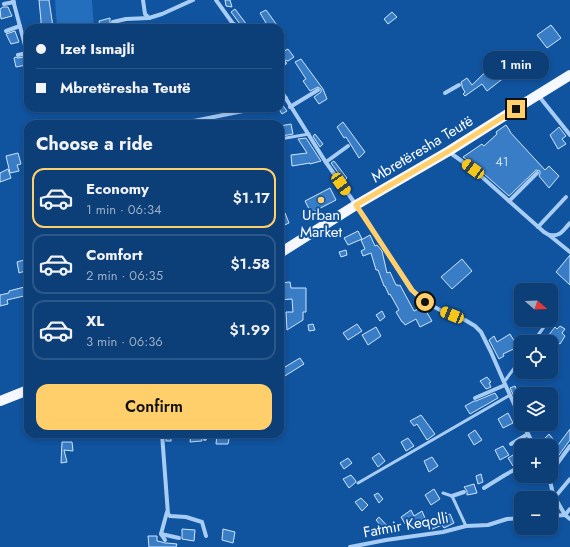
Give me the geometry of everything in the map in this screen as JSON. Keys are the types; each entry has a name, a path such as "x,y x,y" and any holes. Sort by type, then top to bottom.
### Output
{"main road":[{"name":"Mbretëresha Teutë","path":"284,250 356,205 449,151 570,76"},
{"path":"0,401 24,392"}],"street":[{"path":"143,0 145,14 150,18"},
{"path":"113,22 126,19 150,18 193,0"},
{"path":"216,0 234,24"},
{"path":"4,4 13,1 24,41"},
{"path":"6,31 20,26"},
{"path":"18,55 24,54"},
{"path":"445,93 459,85"},
{"path":"290,106 318,90"},
{"path":"284,95 326,162 412,290 425,302 465,320 481,332 492,352 504,384 514,404"},
{"path":"538,95 570,134"},
{"path":"199,120 238,112"},
{"path":"326,162 348,146"},
{"path":"449,151 473,169 538,227 570,252"},
{"path":"509,201 537,173"},
{"path":"538,227 566,198"},
{"path":"548,235 556,236 560,234 570,223"},
{"path":"475,398 504,384"},
{"path":"526,431 530,439"},
{"path":"511,444 528,434"},
{"path":"162,438 167,512 161,534 165,540"},
{"path":"558,462 570,446"},
{"path":"484,488 514,470"},
{"path":"558,492 570,479"},
{"path":"452,496 464,492"},
{"path":"558,503 570,519"},
{"path":"566,515 570,509"},
{"path":"167,512 170,516 186,517 202,522 206,536"},
{"path":"558,516 566,515"},
{"name":"Fatmir Keqolli","path":"350,547 443,532 466,526 488,525 507,519 514,518"},
{"path":"161,534 180,538"}],"lane":[{"path":"284,138 309,134"},
{"path":"504,384 514,369"},
{"path":"358,483 510,395"},
{"name":"Fatmir Keqolli","path":"443,493 452,496 466,526"}],"shaded area":[{"path":"55,0 92,0 94,24 57,24"}],"building":[{"path":"39,0 49,0 52,24 41,24"},
{"path":"225,0 230,0 232,7 226,6"},
{"path":"3,7 8,7 12,16 1,19 0,9"},
{"path":"235,9 246,24 240,24 231,12"},
{"path":"266,10 276,24 264,24 266,23 260,13"},
{"path":"392,12 397,17 388,24 384,19"},
{"path":"110,18 111,24 99,24 99,21"},
{"path":"551,25 561,38 547,48 537,35"},
{"path":"15,31 19,42 11,44 6,34"},
{"path":"288,49 294,57 288,61 284,60 284,51"},
{"path":"503,55 514,70 487,91 482,84 465,96 463,94 465,92 461,82 467,78 472,85"},
{"path":"23,57 24,65 16,67 14,58"},
{"path":"301,59 323,89 327,99 319,104 314,97 321,92 321,89 318,87 310,91 303,81 306,79 295,62"},
{"path":"284,107 287,111 282,114 281,112 284,112"},
{"path":"343,122 365,152 359,158 346,137 344,138 337,127"},
{"path":"291,124 293,134 284,136 284,125"},
{"path":"506,125 510,132 545,170 549,166 559,176 549,188 539,176 540,171 536,170 509,196 463,157 482,144 484,146 497,134 496,132"},
{"path":"559,127 566,136 562,139 566,144 558,149 550,135"},
{"path":"315,134 323,144 320,147 313,136"},
{"path":"306,138 321,161 292,166 291,155 307,153 298,139"},
{"path":"18,153 21,164 17,165 19,171 10,173 6,156"},
{"path":"334,161 347,178 344,181 331,163"},
{"path":"8,169 11,178 0,182 0,173"},
{"name":"Urban Market","path":"330,188 336,200 311,213 305,201"},
{"path":"284,213 289,223 284,225"},
{"path":"358,231 362,239 348,245 344,238"},
{"path":"370,235 375,246 377,245 382,251 387,273 390,272 396,285 400,285 414,311 424,306 432,321 420,327 416,319 405,325 402,322 396,312 399,310 384,286 378,270 376,270 371,253 363,256 361,251 365,249 361,240"},
{"path":"346,250 347,255 341,257 339,252"},
{"path":"570,255 570,285 556,272"},
{"path":"462,259 472,271 452,289 441,277"},
{"path":"24,260 24,271 19,273 17,262"},
{"path":"290,282 291,288 306,288 306,312 303,312 303,320 287,330 286,312 293,312 292,299 284,300 284,283"},
{"path":"24,287 24,296 7,300 8,304 0,306 0,295 9,293 9,291"},
{"path":"382,311 385,317 380,321 376,315"},
{"path":"313,324 315,330 309,331 308,325"},
{"path":"357,324 362,331 348,340 343,333"},
{"path":"560,326 565,329 562,333 565,336 560,344 558,343 558,335 549,335 555,327 557,329"},
{"path":"376,327 381,336 368,345 362,335"},
{"path":"510,334 514,340 514,349 503,354 504,356 499,359 489,340 494,336 497,342"},
{"path":"300,358 304,364 284,376 284,368"},
{"path":"487,377 491,382 489,383 491,387 486,389 480,381"},
{"path":"515,386 514,396 510,388"},
{"path":"495,393 498,398 470,414 465,406 474,401"},
{"path":"508,413 513,423 503,428 498,419"},
{"path":"421,415 435,434 427,440 417,424 414,426 410,421"},
{"path":"570,429 570,440 558,456 558,445"},
{"path":"475,430 482,440 474,445 468,435"},
{"path":"549,434 553,439 544,439"},
{"path":"166,438 171,438 171,441 166,441"},
{"path":"190,438 202,438 202,441 190,442"},
{"path":"217,438 229,438 228,444 216,444"},
{"path":"408,438 414,446 406,451 401,442"},
{"path":"62,442 72,442 73,451 64,450 67,462 61,463"},
{"path":"503,446 509,455 500,460 495,450"},
{"path":"379,453 385,461 378,467 372,458"},
{"path":"514,454 514,466 513,466 508,458"},
{"path":"432,457 438,466 429,472 424,461"},
{"path":"348,458 352,463 344,469 340,463"},
{"path":"481,474 483,482 478,484 476,476"},
{"path":"351,475 356,481 349,488 343,479"},
{"path":"474,484 477,493 467,495 467,491 464,487"},
{"path":"434,489 440,499 431,505 425,495"},
{"path":"378,493 383,499 379,503 374,495"},
{"path":"361,498 368,505 362,511 355,502"},
{"path":"411,510 414,516 422,511 425,518 407,527 401,517"},
{"path":"450,514 454,523 444,528 442,525 430,530 426,521 438,517 439,519"},
{"path":"379,517 391,530 387,533 376,520"},
{"path":"182,529 195,530 194,541 182,539"},
{"path":"223,529 235,532 233,543 222,540"},
{"path":"148,536 157,536 157,541 177,544 176,547 149,547"}],"place":[{"name":"Urban Market","path":"321,200"}],"route":[{"path":"425,302 412,290 356,205 449,151 516,109"}]}
